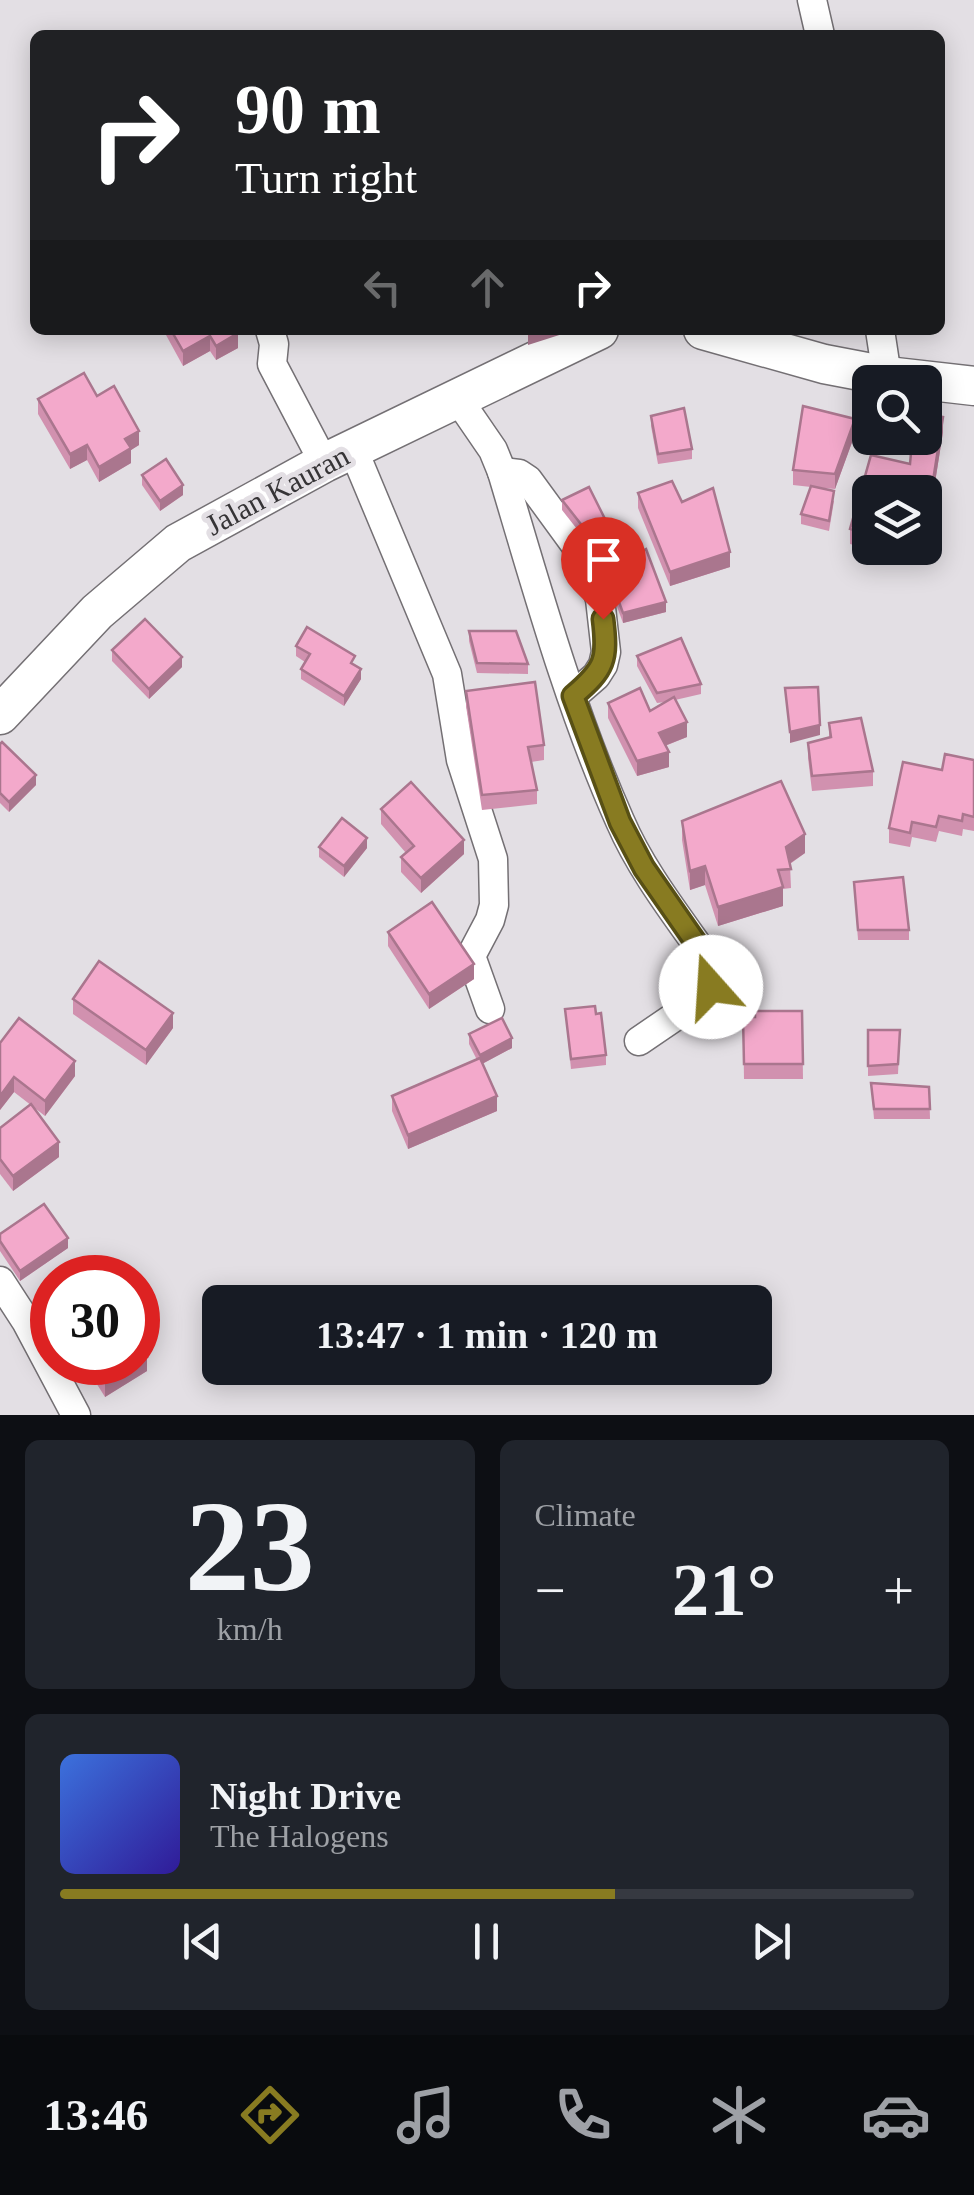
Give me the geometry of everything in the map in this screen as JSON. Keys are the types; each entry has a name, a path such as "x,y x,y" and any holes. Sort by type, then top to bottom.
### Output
{"street":[{"path":"812,0 819,30"},
{"path":"271,335 272,364 338,456 447,674 461,760 493,859 494,905 471,956 490,1009"},
{"name":"Jalan Kauran","path":"0,715 97,612 164,554 203,527 338,456 589,335"},
{"path":"721,335 852,369"},
{"path":"881,335 885,365"},
{"path":"942,382 974,386"},
{"path":"458,399 502,472 573,696 620,822 644,868 710,963 714,976 711,987 696,1003 639,1041"},
{"path":"502,472 519,474 528,480 593,574 606,652 596,676 573,696"},
{"path":"0,1281 76,1415"}],"building":[{"path":"174,335 235,335 216,346 210,336 183,351"},
{"path":"84,373 97,396 114,386 139,431 125,439 131,448 99,467 87,445 70,454 38,399"},
{"path":"803,406 852,418 835,474 793,470"},
{"path":"684,408 692,449 658,454 651,416"},
{"path":"871,455 910,464 911,455 937,455 934,475 865,475"},
{"path":"166,459 183,485 160,501 142,475"},
{"path":"672,481 682,502 713,488 730,552 670,572 638,493"},
{"path":"811,486 834,491 829,521 801,514"},
{"path":"589,487 606,521 584,528 562,500"},
{"path":"646,549 666,602 623,613 608,572"},
{"path":"145,619 182,657 149,689 112,650"},
{"path":"307,627 355,656 351,663 361,669 344,696 301,669 310,654 296,646"},
{"path":"469,631 516,631 528,664 477,663"},
{"path":"681,638 701,684 657,693 637,656"},
{"path":"535,682 544,745 528,747 537,790 482,795 466,691"},
{"path":"818,687 820,725 790,732 785,688"},
{"path":"640,688 650,711 674,697 687,722 659,733 669,752 637,761 608,703"},
{"path":"861,718 873,771 812,776 808,743 831,737 829,723"},
{"path":"2,742 36,775 9,802 0,793"},
{"path":"945,754 974,760 974,817 963,814 962,821 939,816 936,827 912,822 910,833 889,828 903,762 942,770"},
{"path":"781,781 805,834 786,847 791,869 778,870 783,887 718,907 705,866 690,871 682,821"},
{"path":"411,782 464,840 421,878 401,857 414,846 381,809"},
{"path":"342,818 367,838 344,866 319,847"},
{"path":"903,877 909,930 858,930 854,882"},
{"path":"432,902 474,964 429,994 388,932"},
{"path":"99,961 173,1013 146,1050 73,999"},
{"path":"595,1006 596,1014 601,1013 606,1055 571,1059 565,1009"},
{"path":"755,1011 802,1011 803,1064 744,1064 743,1017 755,1017"},
{"path":"19,1018 75,1061 45,1101 14,1077 0,1096 0,1043"},
{"path":"502,1018 512,1038 480,1055 469,1034"},
{"path":"868,1030 900,1030 898,1064 868,1066"},
{"path":"480,1058 497,1096 408,1135 392,1096"},
{"path":"871,1083 929,1087 930,1109 874,1109"},
{"path":"31,1104 59,1142 13,1176 0,1159 0,1128"},
{"path":"44,1204 68,1238 43,1255 30,1255 30,1264 20,1271 0,1241 0,1234"}],"route":[{"path":"603,619 606,652 602,665 596,676 573,696 620,822 644,868 710,963 714,976 711,987"}]}
